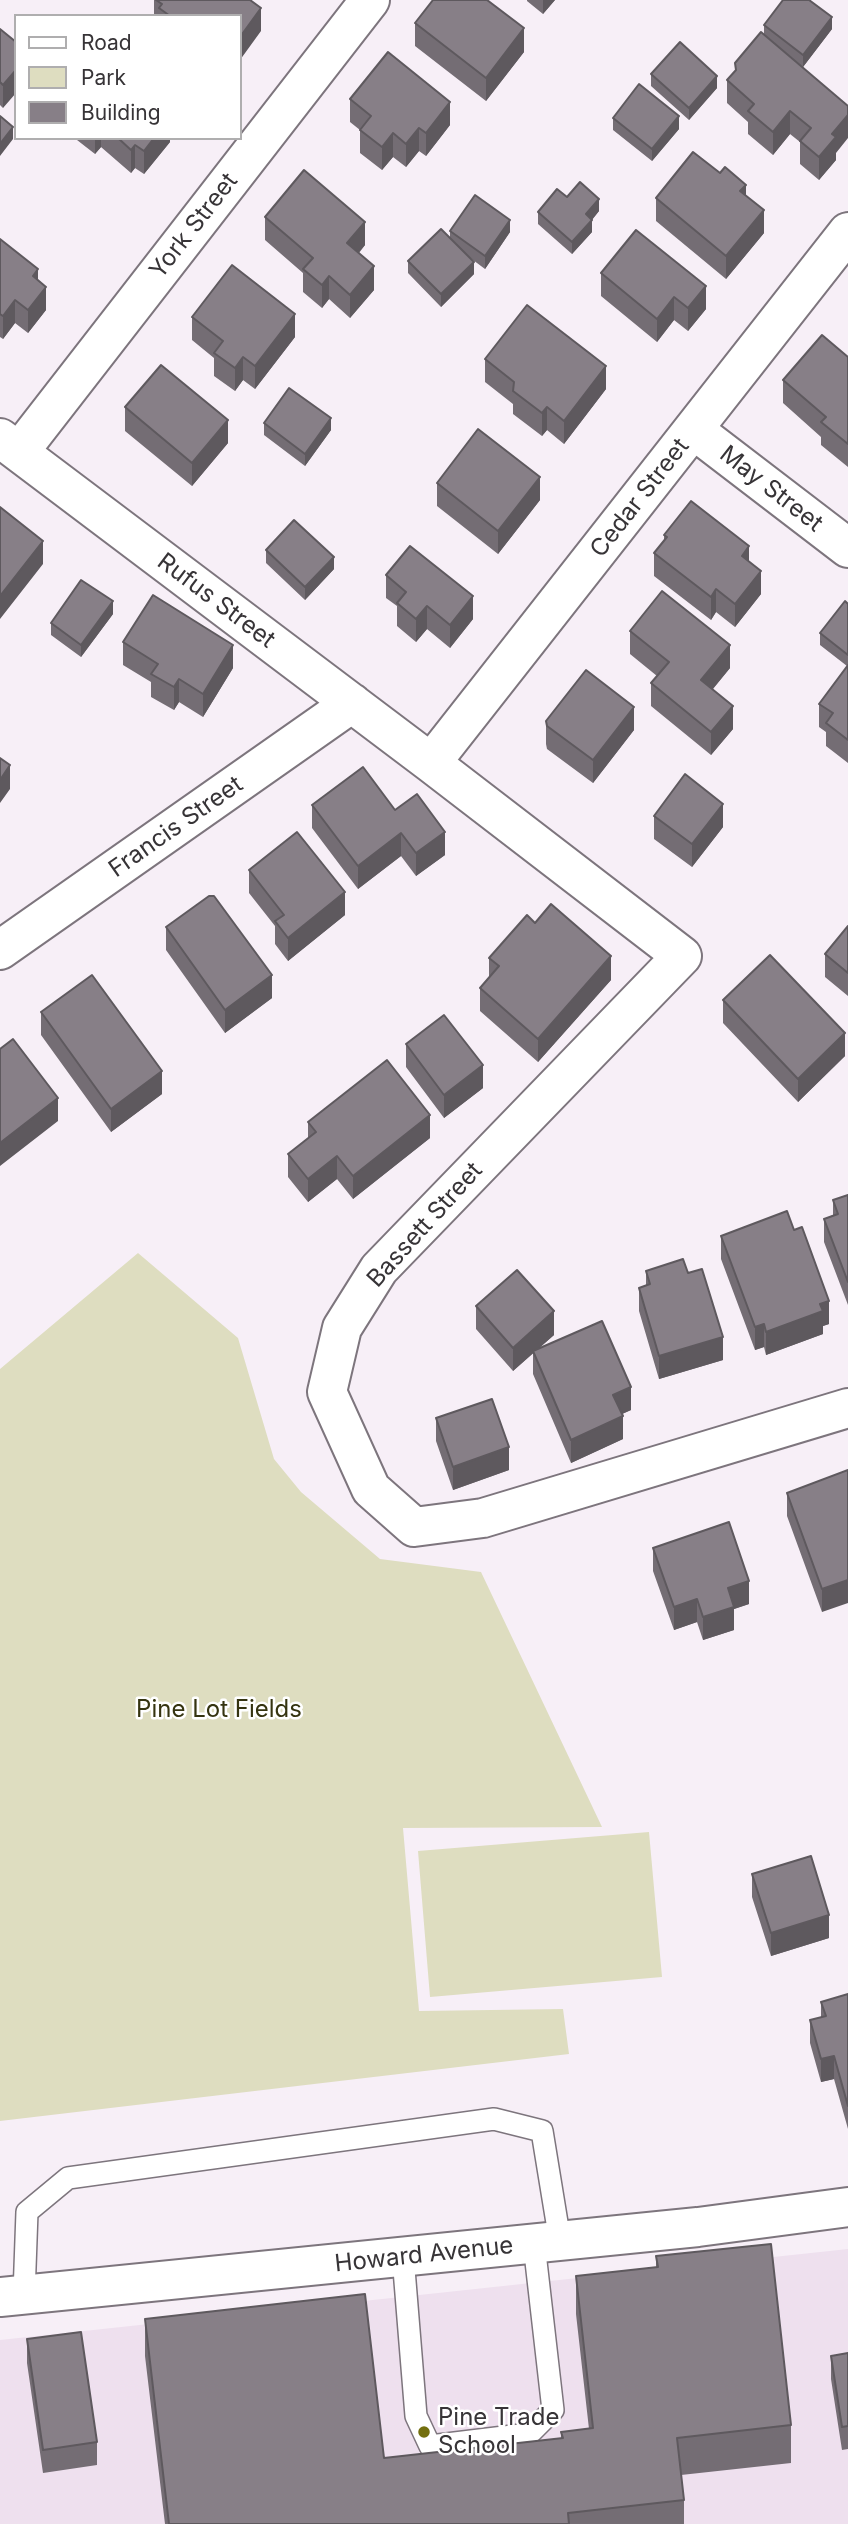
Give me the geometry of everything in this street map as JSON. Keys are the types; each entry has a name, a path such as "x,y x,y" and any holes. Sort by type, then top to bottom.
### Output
{"street":[{"name":"York Street","path":"9,445 370,0"},
{"name":"Cedar Street","path":"432,763 848,232"},
{"name":"May Street","path":"694,430 848,548"},
{"name":"Rufus Street","path":"9,445 432,763"},
{"name":"Francis Street","path":"0,950 352,704"},
{"name":"Bassett Street","path":"432,763 682,956 379,1269 342,1328 327,1392 371,1489 414,1527 483,1518 848,1408"},
{"name":"Howard Avenue","path":"12,2296 698,2227 848,2207"}],"lane":[{"path":"12,2296 27,2212 68,2178 494,2119 542,2131 553,2410 529,2434 430,2446 416,2416 403,2257"}],"shaded area":[{"name":"Pine Trade School","path":"848,2249 848,2524 0,2524 0,2340"}],"green space":[{"name":"Pine Lot Fields","path":"138,1253 238,1338 274,1459 301,1492 380,1559 481,1572 602,1827 403,1828 419,2011 563,2009 569,2054 0,2121 0,1369"},
{"path":"649,1832 662,1977 430,1997 418,1851"}],"building":[{"path":"156,0 250,0 261,8 242,34 242,14 167,14 159,8 162,4"},
{"path":"433,0 487,0 524,28 486,78 415,23"},
{"path":"783,0 809,0 832,17 803,55 764,25"},
{"path":"0,29 14,40 14,72 3,85 0,82"},
{"path":"761,32 848,106 848,115 832,134 836,137 819,157 800,141 811,128 790,111 773,132 748,111 754,104 727,80 736,70 735,63"},
{"path":"680,42 717,76 689,108 651,74"},
{"path":"388,52 450,102 426,133 419,128 406,144 393,133 382,147 360,130 371,116 350,99"},
{"path":"639,84 679,116 652,149 613,118"},
{"path":"0,116 13,127 0,144"},
{"path":"120,140 152,140 144,151 135,145 131,150"},
{"path":"693,152 720,173 725,167 746,185 740,191 764,210 726,256 656,198"},
{"path":"304,170 365,222 347,243 374,266 350,295 329,276 322,285 303,269 313,258 265,217"},
{"path":"580,182 599,199 586,214 592,220 572,242 538,212 557,189 567,197"},
{"path":"475,195 510,220 485,256 450,231"},
{"path":"441,229 474,262 441,294 408,261"},
{"path":"636,230 706,286 688,308 674,297 657,319 601,273"},
{"path":"0,239 38,269 33,276 46,287 28,310 15,300 3,316 0,314"},
{"path":"232,265 295,314 255,366 243,357 235,368 214,353 223,341 192,317"},
{"path":"527,305 606,366 564,421 547,407 542,413 513,391 514,382 485,359"},
{"path":"822,335 848,357 848,444 821,422 826,417 783,380"},
{"path":"161,365 228,420 192,463 125,407"},
{"path":"289,388 331,418 305,454 264,423"},
{"path":"478,429 540,477 498,531 437,483"},
{"path":"691,501 749,546 742,556 761,571 735,604 716,589 711,597 654,553 667,537 664,535"},
{"path":"0,507 43,541 0,596"},
{"path":"294,520 334,557 305,587 266,550"},
{"path":"410,546 473,596 450,625 427,606 416,619 397,603 406,592 386,575"},
{"path":"81,580 113,601 81,645 51,623"},
{"path":"662,591 730,645 701,680 733,706 711,732 651,683 669,662 630,631"},
{"path":"153,595 233,645 203,694 179,679 174,687 151,674 158,664 123,642"},
{"path":"845,601 848,604 848,655 820,633"},
{"path":"848,665 848,740 826,723 833,713 819,704"},
{"path":"586,670 634,707 593,760 547,726 546,721"},
{"path":"0,758 10,765 0,780"},
{"path":"363,767 395,810 417,794 445,832 416,853 401,833 358,866 312,805"},
{"path":"685,774 723,804 692,844 654,816"},
{"path":"297,832 345,892 288,938 275,921 284,915 249,870"},
{"path":"209,896 214,896 272,975 225,1010 166,927"},
{"path":"551,904 611,956 538,1039 480,988 499,966 489,958 527,915 535,923"},
{"path":"848,926 848,973 825,954"},
{"path":"770,955 845,1033 798,1079 723,1000"},
{"path":"92,975 162,1071 111,1109 41,1012"},
{"path":"444,1015 483,1065 444,1095 406,1044"},
{"path":"13,1039 58,1098 0,1143 0,1049"},
{"path":"387,1060 430,1115 353,1176 337,1156 308,1179 288,1154 316,1132 308,1122"},
{"path":"848,1195 848,1282 824,1219 838,1214 833,1200"},
{"path":"787,1211 794,1230 802,1227 829,1301 820,1304 823,1311 766,1332 764,1324 755,1327 721,1236"},
{"path":"683,1259 688,1273 702,1269 723,1337 659,1356 639,1288 650,1284 646,1271"},
{"path":"517,1270 554,1311 513,1348 476,1306"},
{"path":"602,1321 631,1387 613,1395 623,1416 571,1440 533,1351"},
{"path":"492,1399 509,1447 453,1467 436,1418"},
{"path":"848,1470 848,1580 822,1589 787,1493"},
{"path":"729,1522 749,1581 728,1588 734,1607 703,1617 697,1599 674,1607 653,1548"},
{"path":"811,1856 829,1915 771,1933 752,1874"},
{"path":"848,1994 848,2106 834,2056 821,2059 810,2020 826,2016 821,2002"},
{"path":"771,2244 791,2425 677,2438 684,2500 568,2513 569,2524 169,2524 145,2319 365,2294 384,2458 563,2438 561,2432 593,2428 576,2276 658,2267 656,2256"},
{"path":"81,2332 97,2442 43,2450 27,2339"},
{"path":"848,2353 848,2426 842,2427 831,2356"}],"place":[{"name":"Pine Trade School","path":"424,2432"}]}
